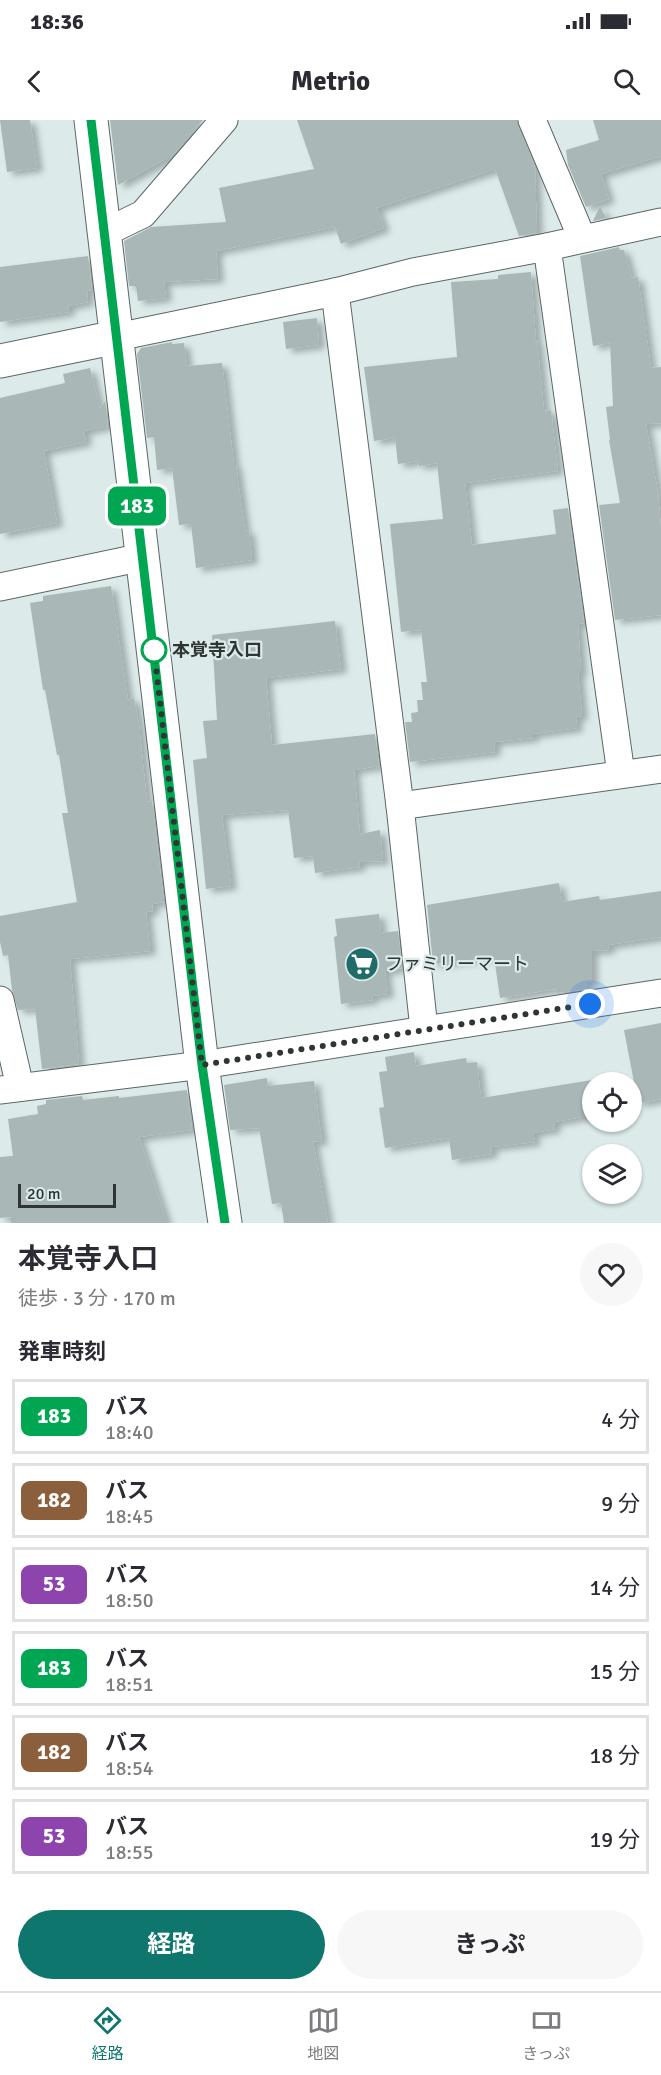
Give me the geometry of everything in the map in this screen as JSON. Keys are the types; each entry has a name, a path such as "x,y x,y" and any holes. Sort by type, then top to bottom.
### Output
{"street":[{"path":"91,120 202,1065 225,1223"},
{"path":"104,233 143,214 224,120"},
{"path":"532,120 582,238"},
{"path":"0,361 335,292 413,272 661,222"},
{"path":"547,246 621,774"},
{"path":"335,292 400,806 424,1029"},
{"path":"0,587 143,557"},
{"path":"400,806 661,769"},
{"path":"0,1000 10,1088 202,1065 661,993"}],"building":[{"path":"0,120 30,120 37,168 7,172"},
{"path":"110,120 203,120 173,155 118,185"},
{"path":"297,120 517,120 535,168 537,233 519,236 495,169 377,208 384,228 341,244 335,227 216,251 218,279 164,282 166,298 138,301 136,286 129,286 124,241 151,227 226,222 219,188 314,169"},
{"path":"593,120 661,120 661,156 601,174 609,199 586,207 568,165 566,150 599,140"},
{"path":"600,206 606,218 593,221"},
{"path":"619,247 620,250 624,250 632,278 638,277 651,368 661,367 661,423 646,424 658,493 661,530 661,615 615,620 599,505 620,503 606,407 613,406 610,343 593,346 580,256"},
{"path":"88,256 92,290 87,291 88,302 68,306 69,312 0,322 0,267"},
{"path":"531,272 544,411 551,410 558,471 465,483 472,545 556,534 553,510 568,508 584,623 578,624 581,673 578,673 582,716 576,717 577,728 533,734 533,738 494,742 495,752 410,762 405,722 412,722 411,713 418,712 417,700 423,700 421,682 427,682 421,630 401,632 390,524 443,519 437,463 419,466 418,461 398,464 395,438 374,441 364,367 457,357 451,282 498,279 498,275"},
{"path":"317,318 319,345 286,349 283,322"},
{"path":"172,342 172,344 184,343 187,366 222,363 234,465 236,465 245,531 249,530 252,560 196,568 191,524 179,525 172,468 157,470 154,437 147,438 137,354 141,348"},
{"path":"90,368 100,409 105,401 108,426 84,431 86,442 44,451 57,523 0,534 0,398 65,383 63,374"},
{"path":"111,586 128,700 134,698 139,725 147,802 152,801 164,902 152,904 153,911 146,912 150,951 70,959 79,1064 42,1069 35,1009 18,1010 12,990 8,955 3,956 0,942 0,916 77,902 62,813 68,813 59,755 57,755 45,690 43,690 30,603 43,601 43,596"},
{"path":"335,621 341,669 266,678 272,745 375,734 379,766 354,770 360,834 380,830 383,861 359,862 360,867 315,873 313,856 294,858 288,810 222,815 231,886 206,889 193,760 207,758 203,721 217,720 212,635"},
{"path":"559,883 562,902 599,896 600,900 661,891 661,937 608,945 609,950 592,951 592,981 586,982 587,989 557,993 555,989 500,998 494,957 433,964 427,905"},
{"path":"379,914 381,933 398,931 402,968 385,971 388,994 372,996 373,1000 341,1004 334,937 337,936 335,919"},
{"path":"661,1023 661,1099 642,1102 642,1072 632,1072 624,1030"},
{"path":"414,1052 416,1066 466,1058 467,1063 477,1062 481,1098 582,1082 582,1117 554,1122 555,1129 533,1133 535,1142 491,1147 492,1154 452,1160 449,1138 385,1148 379,1108 384,1107 379,1072 387,1071 385,1057"},
{"path":"267,1078 268,1086 314,1081 322,1142 313,1141 328,1223 284,1223 281,1203 272,1204 259,1128 230,1130 224,1085"},
{"path":"187,1090 192,1130 139,1137 167,1223 11,1223 11,1217 0,1218 0,1157 13,1156 8,1119 38,1114 37,1106 46,1104 46,1100 82,1096 83,1100 119,1096 119,1098"}],"bus line":[{"name":"183","path":"91,120 202,1065 225,1223"}],"place":[{"name":"本覚寺入口","path":"154,650"},
{"name":"ファミリーマート","path":"362,964"}],"route":[{"path":"154,650 202,1065 590,1004"}]}
